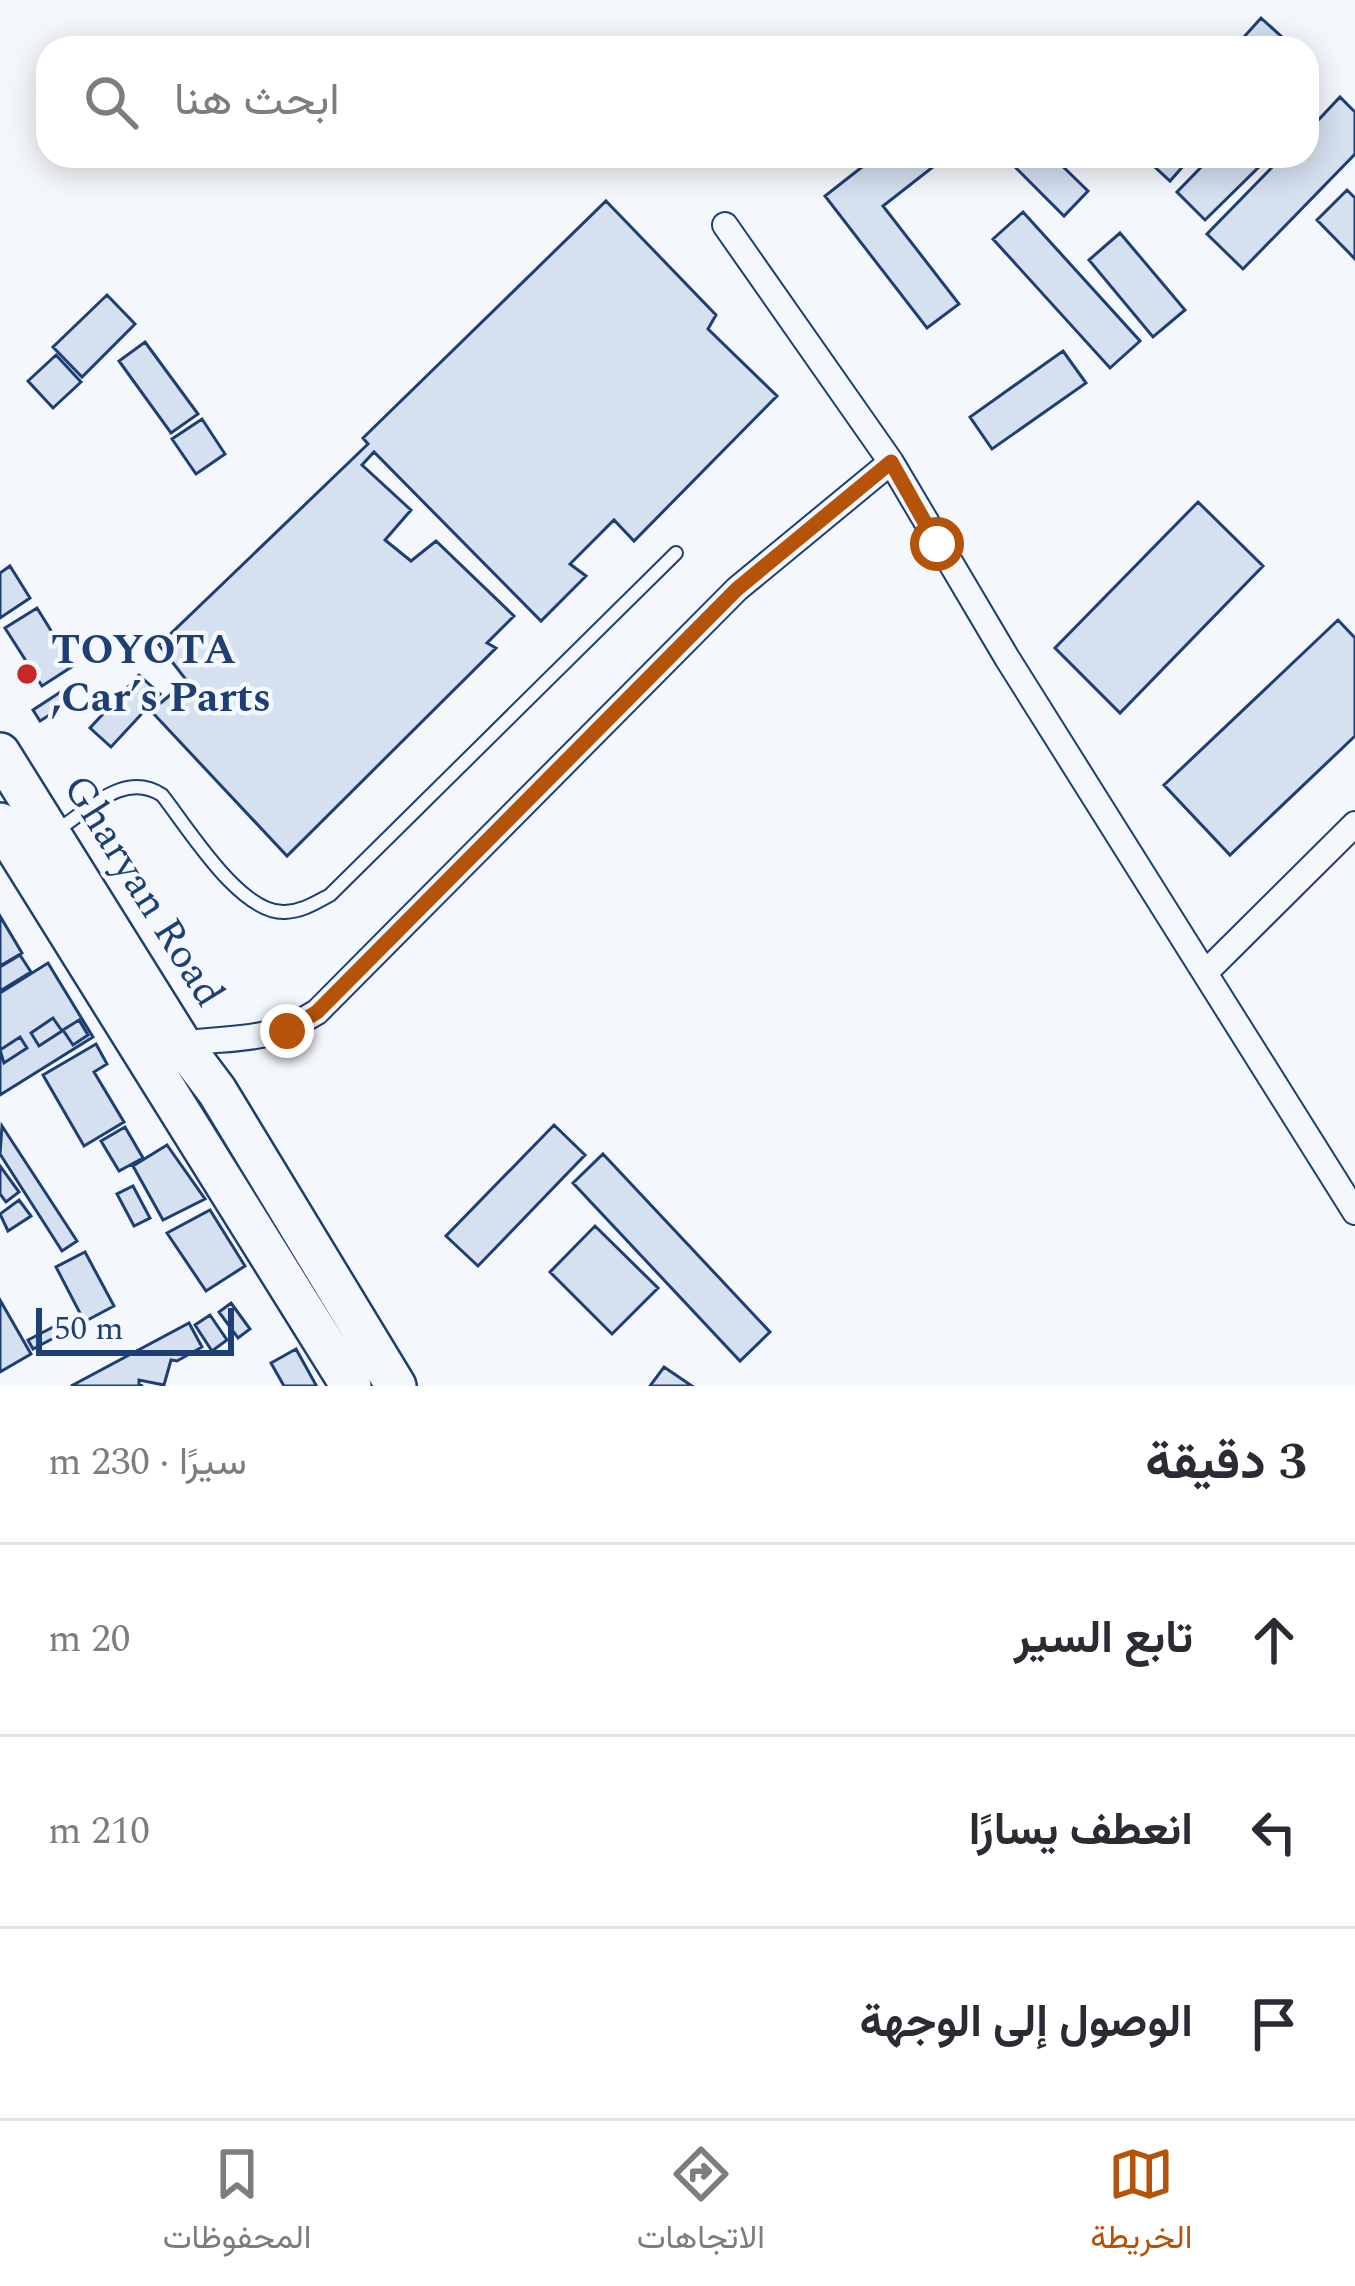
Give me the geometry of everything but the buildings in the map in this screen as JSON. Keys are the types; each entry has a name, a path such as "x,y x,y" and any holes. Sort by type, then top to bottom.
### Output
{"highway":[{"name":"Gharyan Road","path":"0,753 23,837 140,1050 351,1386"},
{"name":"Gharyan Road","path":"23,837 217,1091 396,1386"}],"street":[{"path":"725,225 891,462 937,544 1355,1212"},
{"path":"140,1050 256,1039 287,1031 317,1012 737,589 891,462"},
{"path":"1205,973 1355,824"}],"lane":[{"path":"23,837 126,784 147,785 162,796 231,882 259,908 304,909 330,895 676,554"}],"place":[{"name":"TOYOTA ,Car’s Parts","path":"27,674"}],"route":[{"path":"287,1031 317,1012 737,589 891,462 937,544"}]}
